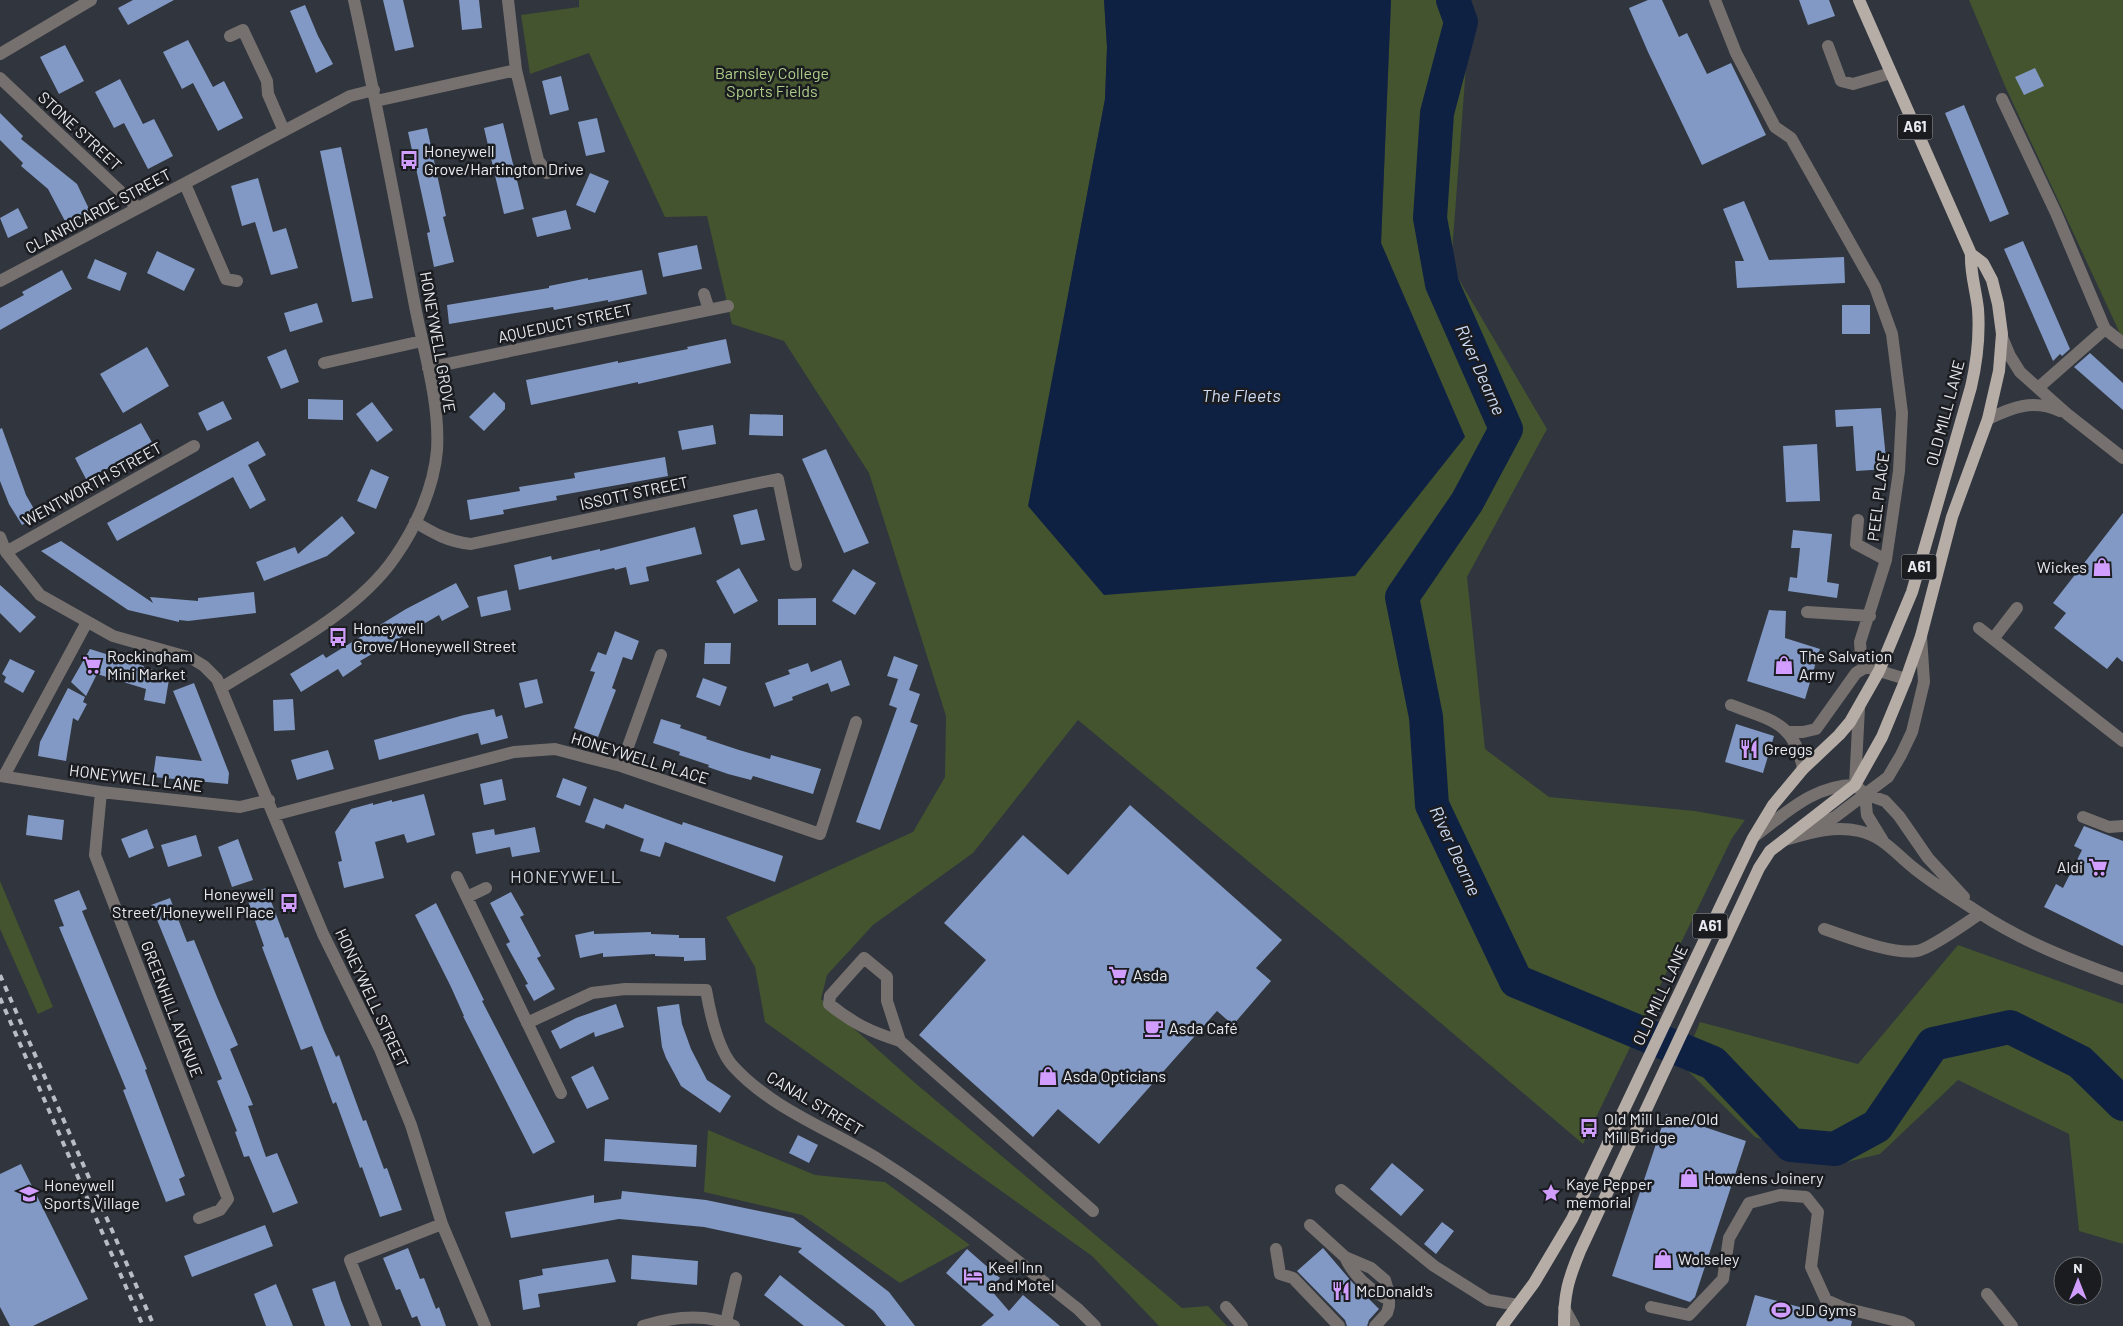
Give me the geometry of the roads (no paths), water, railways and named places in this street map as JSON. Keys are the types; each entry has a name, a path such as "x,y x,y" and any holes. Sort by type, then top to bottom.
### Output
{"main road":[{"name":"A61","path":"1564,1326 1565,1294 1580,1251 1686,1020 1759,868 1770,851 1855,785 1882,737 1921,636 1952,517 1988,419 1999,371 2002,337 1998,304 1992,280 1983,263 1971,254 1859,0"},
{"name":"OLD MILL LANE","path":"1502,1326 1555,1251 1572,1219 1753,838 1773,805 1803,769 1839,735 1859,708 1879,671 1912,592 1976,367 1978,354 1978,310 1970,267 1971,254"}],"street":[{"path":"0,54 91,0"},
{"name":"HONEYWELL GROVE","path":"221,688 348,606 373,584 395,557 415,522 432,482 436,451 436,414 375,96 354,0"},
{"path":"508,0 516,70 538,160 547,173"},
{"name":"PEEL PLACE","path":"1714,0 1736,53 1775,127 1791,138 1875,287 1892,334 1902,413 1899,471 1886,560 1870,616 1860,642 1861,656 1866,667"},
{"path":"230,36 243,30 267,81 268,94 284,131"},
{"path":"1828,46 1841,81 1853,84 1891,73"},
{"name":"CLANRICARDE STREET","path":"0,281 350,96 375,96 516,70"},
{"name":"STONE STREET","path":"0,78 138,208"},
{"path":"2002,99 2056,213 2105,329 2123,343"},
{"name":"CLANRICARDE STREET","path":"185,184 226,279 237,281"},
{"path":"704,294 709,310"},
{"name":"AQUEDUCT STREET","path":"428,368 728,306"},
{"path":"2038,388 2105,329"},
{"path":"2002,337 2015,366 2067,414 2123,458"},
{"path":"324,363 422,342"},
{"path":"1988,419 2015,408 2034,404 2052,407 2067,414"},
{"name":"WENTWORTH STREET","path":"6,552 194,446"},
{"name":"ISSOTT STREET","path":"415,522 440,537 459,543 471,544 778,478 796,565"},
{"path":"1858,520 1856,544 1886,560"},
{"name":"HONEYWELL STREET","path":"0,537 6,552 40,595 113,636 191,658 212,672 221,688 269,800 323,934 380,1049 411,1125 442,1224 485,1326"},
{"path":"1993,639 2017,608"},
{"path":"1807,612 1870,616"},
{"path":"2,776 87,622"},
{"path":"1979,628 2123,741"},
{"path":"1785,840 1834,817 1888,777 1912,732 1924,682 1921,636"},
{"path":"621,766 661,655"},
{"path":"1788,732 1804,732 1816,729 1856,672 1866,667 1906,679"},
{"path":"1731,705 1776,722 1788,732 1795,741 1803,769"},
{"path":"1855,785 1859,708"},
{"name":"HONEYWELL PLACE","path":"274,815 514,752 555,749 621,766 820,834 856,722"},
{"name":"HONEYWELL LANE","path":"2,776 101,792 240,807 269,800"},
{"path":"1753,838 1818,791 1838,785 1855,785 1865,794 1885,801 1899,816 1928,858 1980,914"},
{"name":"GREENHILL AVENUE","path":"101,792 95,855 228,1199 220,1210 200,1218"},
{"path":"1865,794 1868,816 1883,841"},
{"path":"2083,817 2109,827 2123,826"},
{"path":"1785,840 1833,828 1860,831 1883,841 1915,869 1980,914 2017,936 2058,955 2123,979"},
{"path":"457,877 561,1093"},
{"path":"467,897 486,888"},
{"path":"1824,929 1896,950 1918,951 1980,914"},
{"path":"900,1041 887,1001 887,977 864,958 830,996 829,1004 850,1021 874,1033 900,1041 1093,1210"},
{"name":"CANAL STREET","path":"527,1023 592,993 626,989 706,990 710,1012 719,1040 730,1063 751,1084 784,1106 880,1160 955,1210 1078,1309 1095,1326"},
{"path":"1341,1190 1434,1266 1488,1300 1518,1305"},
{"path":"1651,1307 1689,1315 1723,1279 1729,1238 1749,1203 1780,1195 1806,1196 1818,1212 1811,1267 1826,1300 1844,1308 1902,1322 1909,1326"},
{"path":"376,1326 350,1260 442,1224"},
{"path":"1310,1226 1345,1258 1360,1279 1370,1289 1389,1300 1387,1313 1375,1326"},
{"path":"1276,1249 1280,1274 1293,1278 1339,1326"},
{"path":"643,1326 664,1320 694,1318 730,1324 736,1278"},
{"path":"1987,1294 2012,1326"},
{"path":"1226,1307 1242,1326"},
{"path":"1564,1308 1574,1326"}],"water":[{"name":"The Fleets","path":"1104,0 1391,0 1381,243 1465,437 1355,576 1104,595 1028,506 1105,99 1107,47"}],"waterway":[{"name":"River Dearne","path":"1453,0 1461,22 1437,113 1430,218 1442,284 1506,429 1467,502 1402,597 1426,717 1432,805 1516,981 1713,1063 1791,1145 1835,1149 1877,1126 1933,1044 2010,1027 2080,1062 2123,1104"}],"railway":[{"path":"0,975 154,1326"},
{"path":"0,998 143,1326"}],"place":[{"name":"Honeywell Grove/Hartington Drive","path":"409,160"},
{"name":"Wickes","path":"2102,567"},
{"name":"Honeywell Grove/Honeywell Street","path":"338,637"},
{"name":"Rockingham Mini Market","path":"92,665"},
{"name":"The Salvation Army","path":"1784,665"},
{"name":"Greggs","path":"1749,749"},
{"name":"Aldi","path":"2098,867"},
{"name":"Honeywell Street/Honeywell Place","path":"289,903"},
{"name":"Asda","path":"1118,975"},
{"name":"Asda Café","path":"1154,1028"},
{"name":"Asda Opticians","path":"1048,1076"},
{"name":"Old Mill Lane/Old Mill Bridge","path":"1589,1128"},
{"name":"Howdens Joinery","path":"1689,1178"},
{"name":"Kaye Pepper memorial","path":"1551,1193"},
{"name":"Honeywell Sports Village","path":"29,1194"},
{"name":"Wolseley","path":"1663,1259"},
{"name":"Keel Inn and Motel","path":"973,1276"},
{"name":"McDonald's","path":"1341,1291"},
{"name":"JD Gyms","path":"1781,1310"}],"district":[{"name":"HONEYWELL","path":"566,877"}],"park label":[{"name":"Barnsley College Sports Fields","path":"772,82"}]}
